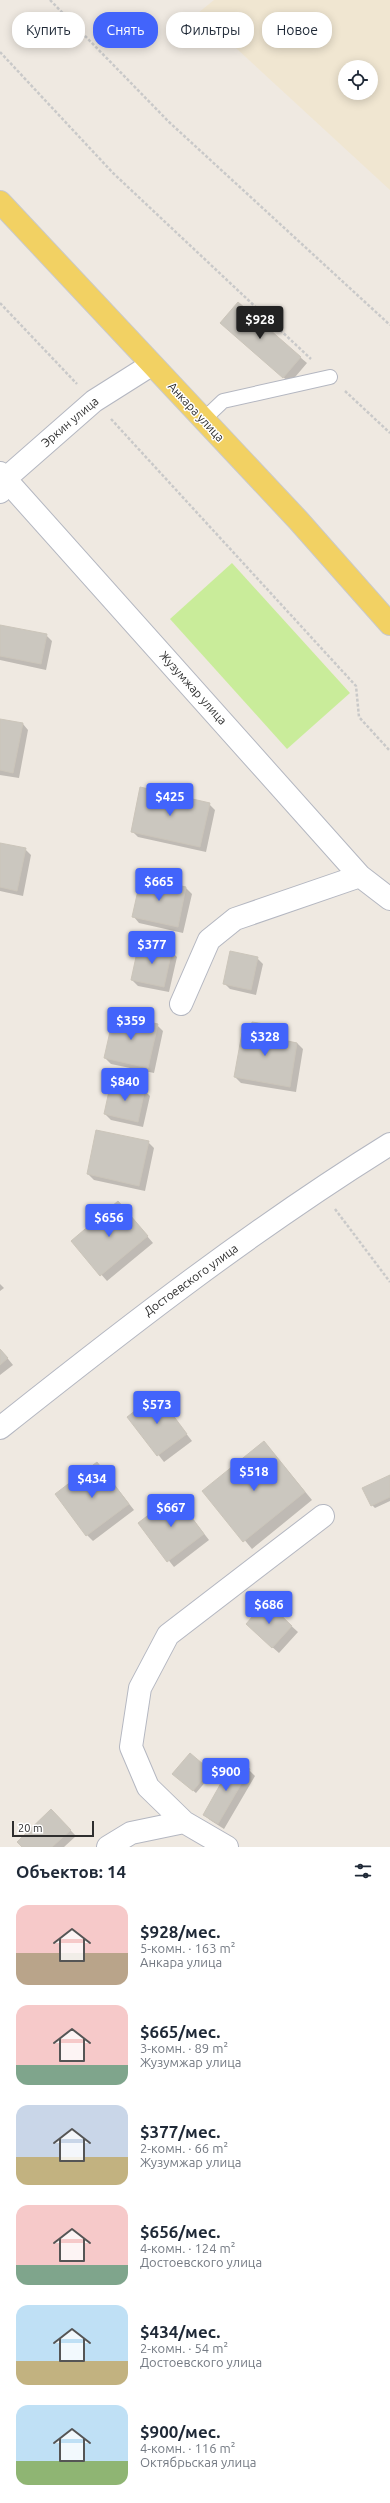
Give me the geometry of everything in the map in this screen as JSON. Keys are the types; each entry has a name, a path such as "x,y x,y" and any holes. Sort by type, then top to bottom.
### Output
{"main road":[{"name":"Анкара улица","path":"0,202 151,365 298,520 390,624"}],"street":[{"name":"Эркин улица","path":"2,481 94,401 151,365"},
{"name":"Жузумжар улица","path":"2,481 360,876 390,899"},
{"path":"181,1004 210,940 235,919 360,876"},
{"name":"Достоевского улица","path":"0,1428 131,1324 275,1219 390,1144"},
{"path":"227,1847 184,1822 148,1787 131,1747 140,1688 168,1635 323,1516"},
{"path":"108,1847 131,1833 184,1822"}],"lane":[{"path":"203,420 222,401 330,377"}],"path":[{"path":"50,0 169,122 390,325"},
{"path":"0,52 113,173 390,433"},
{"path":"0,303 94,401 356,686 359,717 390,751"},
{"path":"320,1189 390,1282"}],"shaded area":[{"path":"214,0 390,0 390,190 236,48 254,48 254,12 199,12"}],"green space":[{"path":"232,563 350,693 287,749 170,619"}],"building":[{"path":"238,302 301,357 283,378 220,323"},
{"path":"0,625 47,634 41,664 0,656"},
{"path":"0,719 23,723 13,773 0,770"},
{"path":"140,787 210,803 200,847 131,832"},
{"path":"0,843 26,848 17,891 0,887"},
{"path":"141,877 186,887 178,927 132,917"},
{"path":"139,943 172,950 164,987 131,980"},
{"path":"230,951 258,957 251,990 223,984"},
{"path":"114,1014 158,1024 148,1068 104,1058"},
{"path":"252,1022 276,1026 274,1038 297,1043 290,1087 234,1077 242,1033 250,1034"},
{"path":"111,1082 145,1089 138,1122 104,1114"},
{"path":"96,1130 149,1141 139,1186 87,1174"},
{"path":"118,1201 148,1236 100,1276 71,1241"},
{"path":"0,1349 8,1358 0,1365"},
{"path":"157,1394 187,1434 157,1456 127,1417"},
{"path":"264,1441 305,1492 243,1542 202,1491"},
{"path":"97,1462 129,1504 86,1536 55,1494"},
{"path":"390,1475 390,1497 371,1506 362,1488"},
{"path":"175,1495 204,1534 167,1562 138,1523"},
{"path":"266,1601 292,1626 272,1648 246,1624"},
{"path":"190,1753 210,1770 193,1791 172,1774"},
{"path":"234,1760 250,1769 218,1824 203,1815"},
{"path":"51,1809 71,1830 52,1847 22,1847 17,1842"}]}
